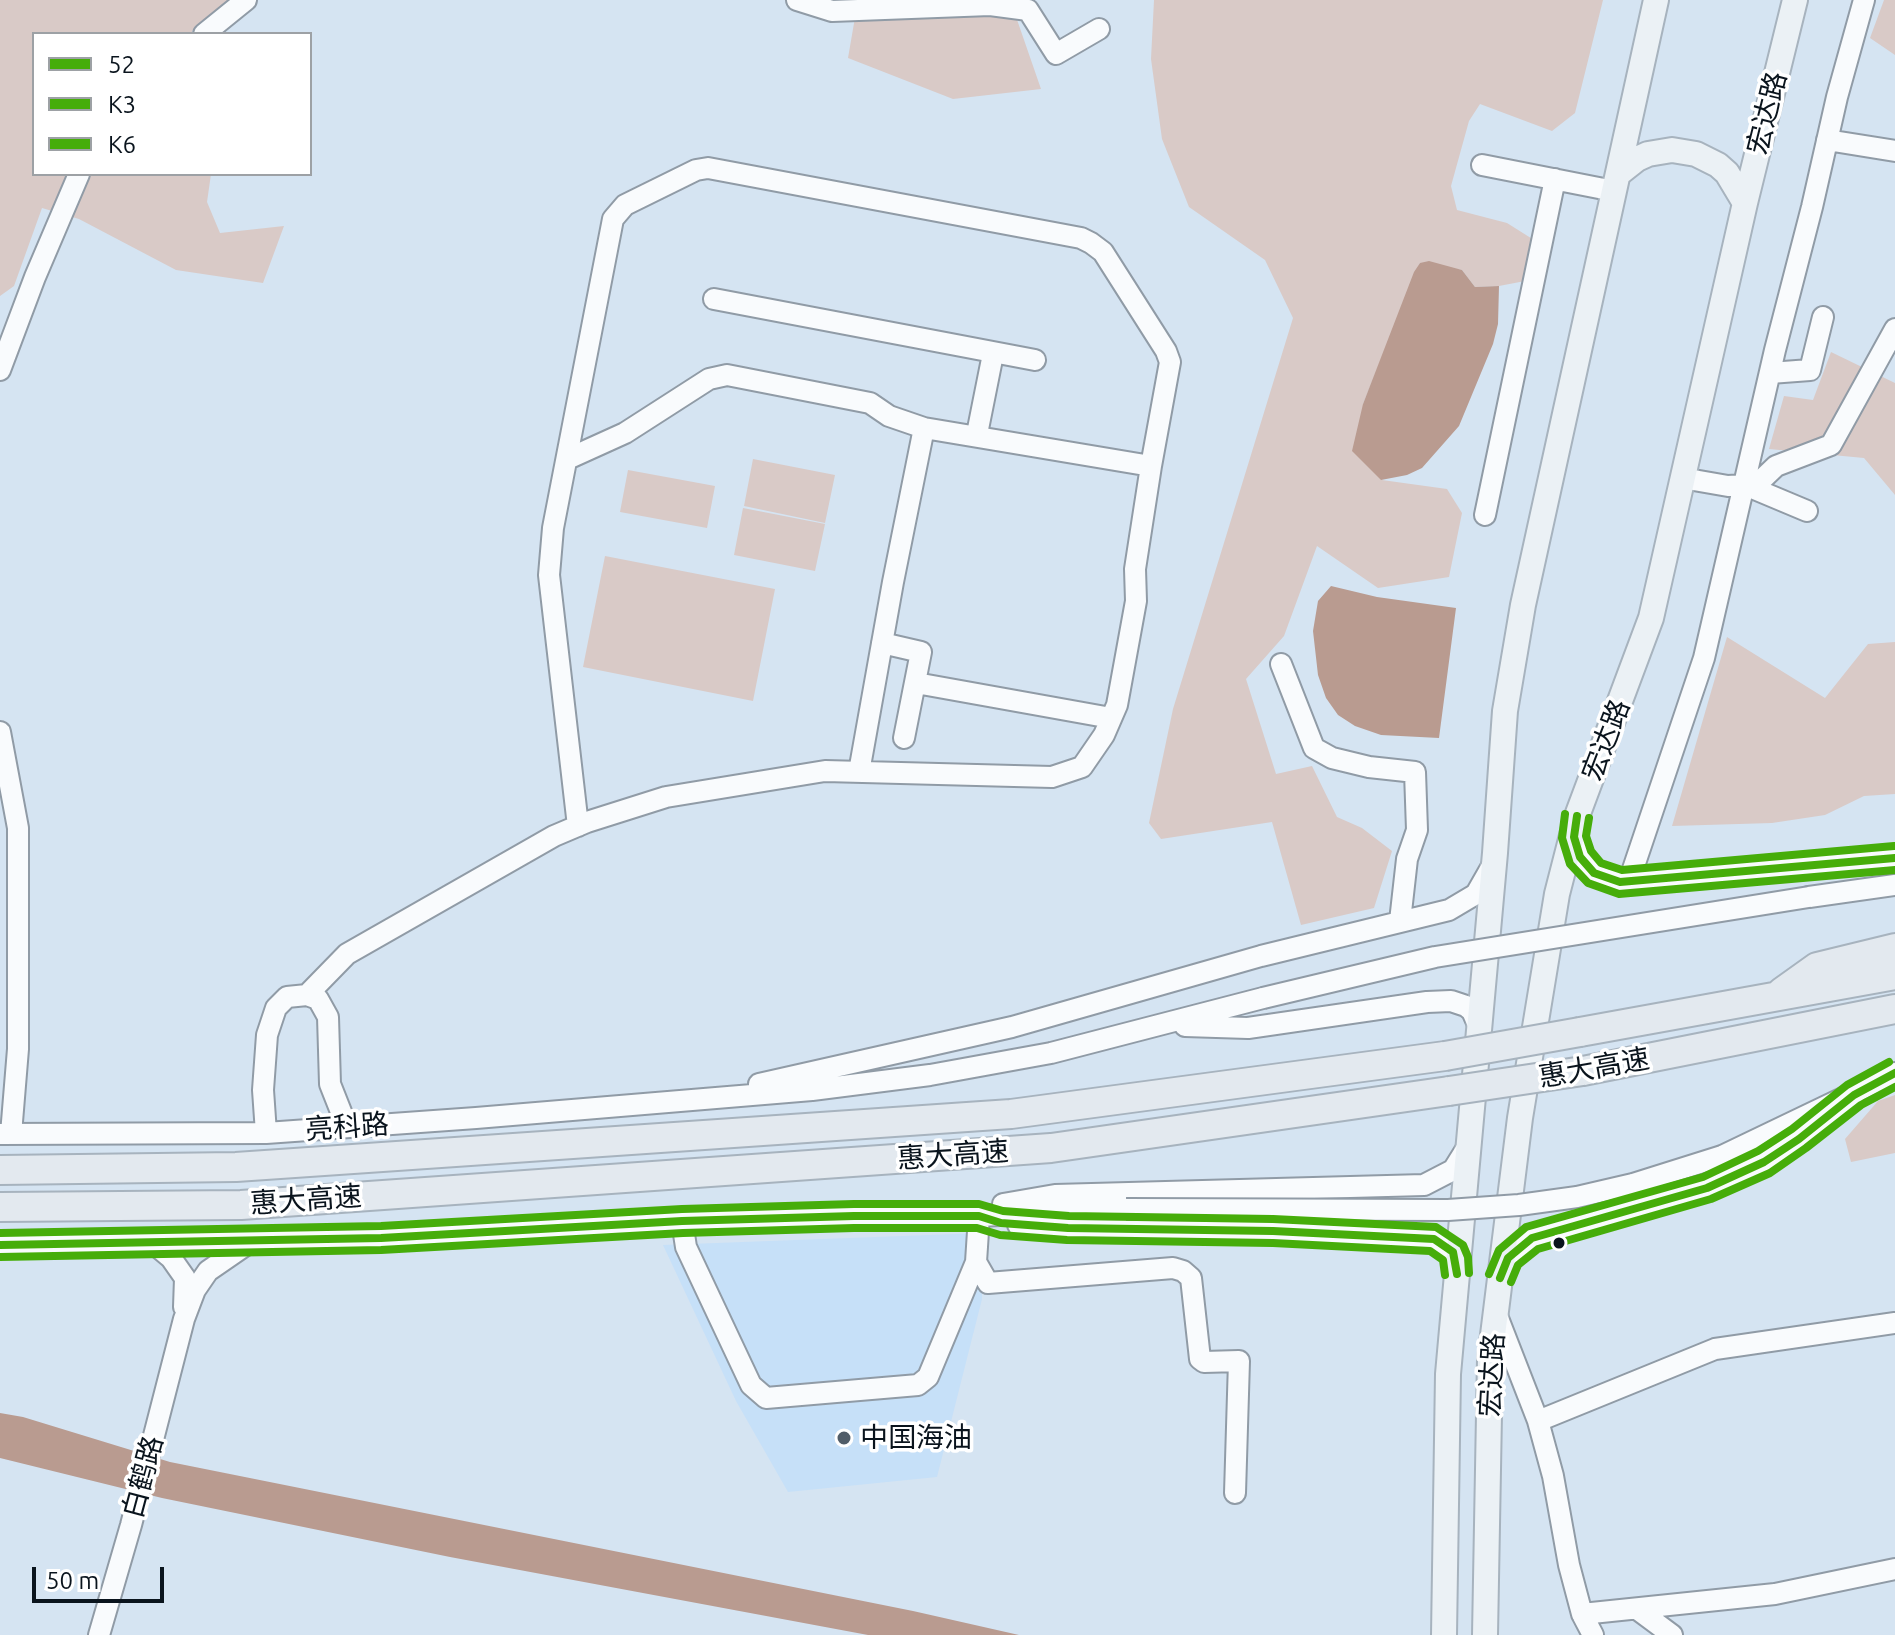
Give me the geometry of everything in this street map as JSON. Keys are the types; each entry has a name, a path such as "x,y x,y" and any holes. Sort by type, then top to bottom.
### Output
{"highway":[{"path":"1776,997 1817,967 1895,948"},
{"name":"惠大高速","path":"0,1170 236,1167 1011,1114 1445,1056 1895,975"},
{"name":"惠大高速","path":"0,1207 241,1205 1051,1148 1583,1071 1895,1009"},
{"path":"1794,1030 1865,1032 1895,1027"}],"main road":[{"name":"宏达路","path":"1444,1635 1448,1374 1505,711 1523,605 1656,0"},
{"name":"宏达路","path":"1485,1635 1490,1359 1522,1103 1557,894 1577,816 1651,618 1745,203 1795,0"},
{"path":"1616,183 1637,159 1672,150 1696,154 1727,173 1745,203"}],"street":[{"path":"206,32 246,0"},
{"path":"797,0 832,11 990,5 1028,10 1056,54 1099,29"},
{"path":"1629,881 1704,658 1749,486 1770,373 1864,0"},
{"path":"1827,140 1895,151"},
{"path":"1482,165 1555,179 1616,183"},
{"path":"307,995 347,954 554,836 666,797 825,771 1052,777 1082,767 1093,753 1117,705 1136,601 1135,569 1170,362 1103,252 1081,238 708,168 696,170 625,205 613,219 553,528 549,575 578,826"},
{"path":"0,370 7,330 78,176"},
{"path":"1485,515 1555,179"},
{"path":"714,299 1035,360"},
{"path":"1770,373 1810,370 1823,317"},
{"path":"1749,486 1776,466 1831,445 1895,329"},
{"path":"977,434 993,354"},
{"path":"568,457 625,433 709,379 727,375 870,403 889,416 924,428 977,434 1151,466"},
{"path":"859,772 924,428"},
{"path":"1682,478 1728,486 1749,486 1807,511"},
{"path":"882,643 921,652 904,738"},
{"path":"1281,664 1314,748 1332,758 1369,767 1415,772 1417,830 1407,859 1400,921"},
{"path":"916,683 1111,718"},
{"path":"0,732 18,828 18,1049 5,1134"},
{"path":"1577,816 1576,847 1586,866 1602,878 1629,881 1895,858"},
{"path":"693,1099 1012,1027 1247,960 1449,910 1468,901 1489,875 1495,853"},
{"path":"693,1099 812,1090 930,1075 1051,1053 1435,957 1895,885"},
{"path":"266,1133 263,1090 267,1035 276,1008 287,997 307,995 318,999 328,1017 330,1084 347,1127"},
{"path":"1161,1025 1248,1028 1451,1001 1472,1011 1479,1027"},
{"path":"0,1245 381,1238 682,1221 854,1216 979,1216 1126,1209 1448,1210 1519,1205 1577,1197 1633,1184 1722,1156 1895,1073"},
{"path":"1500,1278 1508,1258 1532,1238 1707,1188 1764,1162 1799,1139 1854,1095"},
{"name":"亮科路","path":"5,1134 266,1133 693,1099"},
{"path":"979,1216 997,1205 1055,1195 1424,1185 1453,1170 1469,1144"},
{"path":"682,1221 686,1247 751,1385 766,1398 918,1385 928,1377 976,1262 979,1216"},
{"path":"979,1216 1001,1223 1068,1228 1273,1231 1434,1239 1453,1252 1457,1274"},
{"path":"184,1319 195,1290 208,1271 253,1240"},
{"path":"153,1243 171,1258 185,1278 184,1319"},
{"path":"976,1262 988,1283 1173,1268 1191,1278 1200,1359 1204,1362 1239,1361 1235,1493"},
{"path":"1496,1313 1538,1421 1553,1476 1569,1565 1582,1614 1593,1635"},
{"name":"白鹤路","path":"99,1635 184,1319"},
{"path":"1538,1421 1715,1349 1895,1323"},
{"path":"1582,1614 1775,1594 1895,1569"},
{"path":"1637,1609 1672,1635"}],"shaded area":[{"path":"0,0 230,0 192,32 32,32 32,176 211,176 207,202 220,233 284,226 263,283 176,270 79,219 42,208 14,286 0,296"},
{"path":"858,0 1014,11 1041,89 953,99 848,58"},
{"path":"1154,0 1603,0 1575,113 1552,131 1480,104 1469,121 1451,186 1457,210 1507,223 1534,240 1525,281 1475,287 1462,270 1420,263 1363,404 1382,480 1447,489 1462,513 1449,577 1378,588 1317,546 1284,636 1246,679 1276,774 1312,766 1337,817 1362,828 1392,851 1374,908 1301,925 1272,822 1161,839 1149,823 1173,709 1293,318 1265,260 1189,207 1162,139 1151,59"},
{"path":"1884,0 1895,0 1895,55 1870,38"},
{"path":"1429,261 1462,270 1475,287 1499,286 1498,324 1493,344 1459,426 1422,468 1407,475 1381,480 1352,451 1363,404 1414,272 1420,263"},
{"path":"1831,352 1895,383 1895,495 1864,458 1769,449 1784,396 1813,400"},
{"path":"753,459 835,475 825,523 744,506"},
{"path":"628,470 715,486 707,528 620,512"},
{"path":"743,508 825,524 815,571 734,555"},
{"path":"605,556 775,589 753,701 583,667"},
{"path":"1331,586 1377,597 1456,608 1439,738 1381,735 1355,726 1338,715 1326,698 1318,675 1313,631 1318,601"},
{"path":"1727,637 1825,698 1868,644 1895,642 1895,794 1864,796 1825,815 1772,823 1672,826"},
{"path":"1895,1095 1895,1153 1851,1162 1845,1139 1878,1101"},
{"path":"982,1233 982,1299 937,1477 788,1492 736,1401 663,1245"},
{"path":"0,1413 23,1417 170,1462 1019,1635 868,1635 450,1557 162,1498 0,1458"}],"transit line":[{"name":"K3","path":"1565,814 1562,838 1570,864 1588,883 1619,894 1895,870"},
{"name":"52","path":"1577,816 1574,837 1580,857 1594,873 1620,882 1895,858"},
{"name":"K6","path":"1589,818 1586,836 1591,851 1601,863 1622,870 1894,846"},
{"name":"K6","path":"1489,1274 1499,1250 1526,1227 1703,1177 1758,1151 1792,1129 1847,1085 1889,1062"},
{"name":"52","path":"1500,1278 1508,1258 1532,1238 1707,1188 1764,1162 1799,1139 1854,1095 1895,1073"},
{"name":"K3","path":"1511,1282 1518,1265 1538,1249 1711,1199 1770,1173 1861,1105 1895,1087"},
{"name":"K6","path":"0,1233 381,1226 682,1209 979,1204 1003,1211 1069,1216 1273,1219 1436,1227 1463,1245 1469,1273"},
{"name":"52","path":"0,1245 381,1238 682,1221 979,1216 1001,1223 1068,1228 1273,1231 1434,1239 1453,1252 1457,1274"},
{"name":"K3","path":"0,1257 381,1250 683,1233 977,1228 1000,1235 1067,1240 1273,1243 1430,1251 1443,1260 1445,1275"}],"place":[{"name":"中国海油","path":"844,1438"}]}
